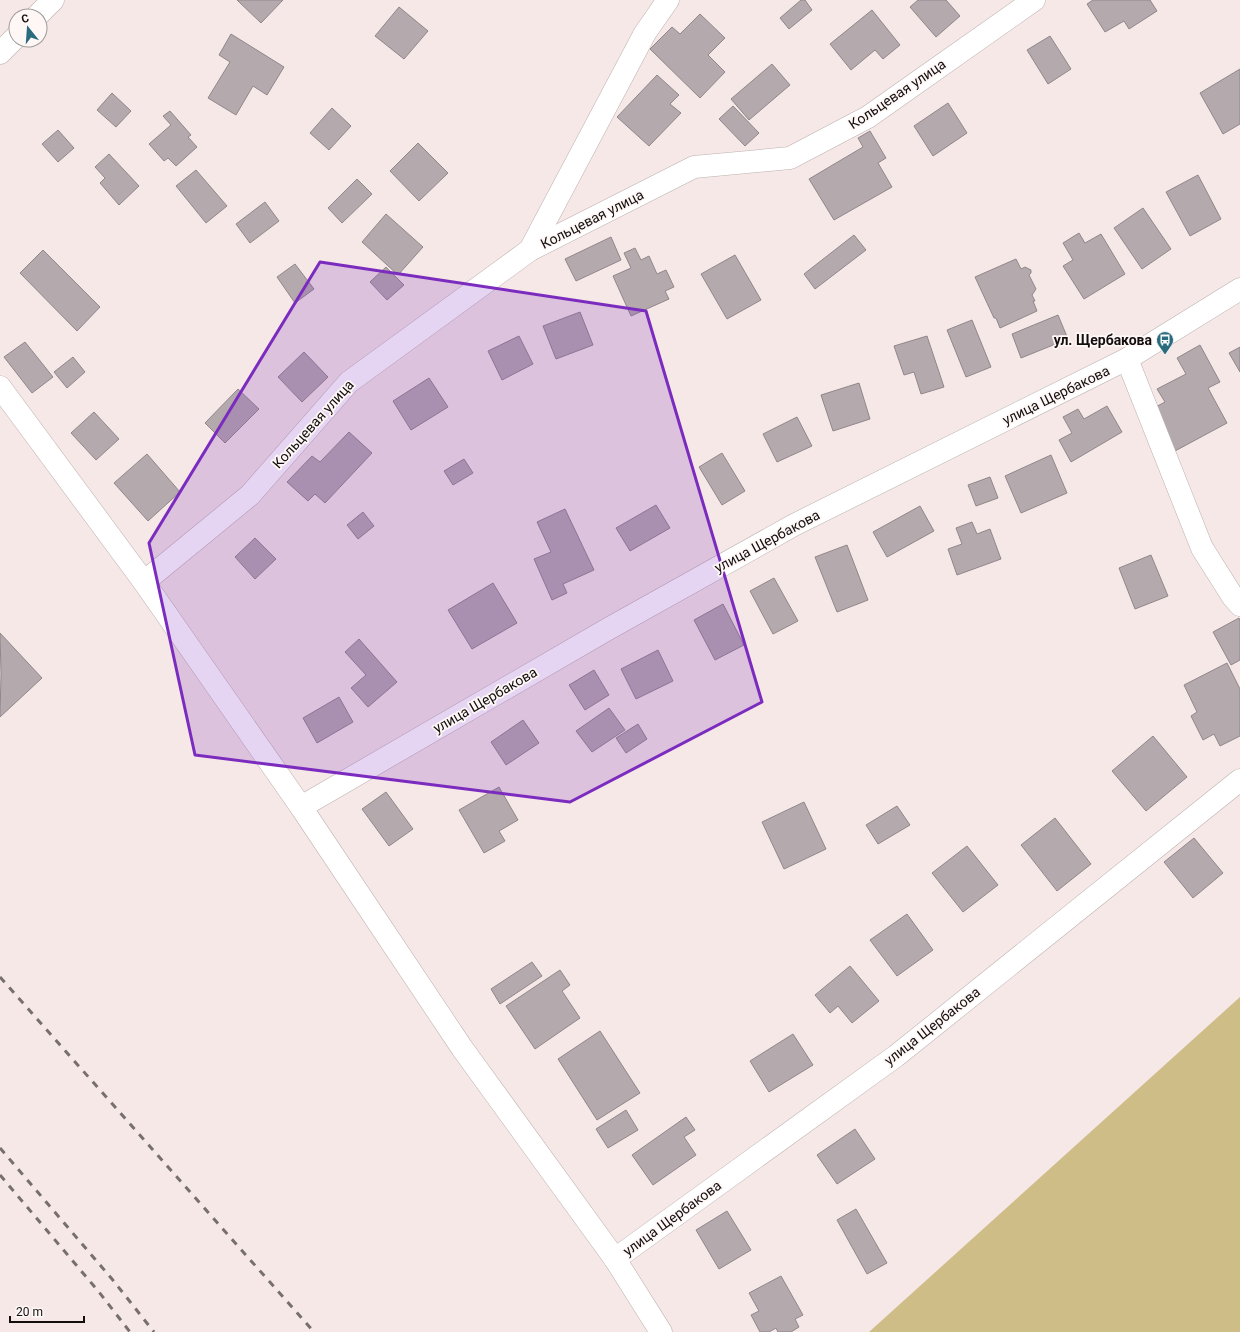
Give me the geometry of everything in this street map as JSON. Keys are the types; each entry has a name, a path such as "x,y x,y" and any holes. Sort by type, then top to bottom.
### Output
{"street":[{"path":"45,8 53,0"},
{"name":"Кольцевая улица","path":"530,250 644,33 668,0"},
{"name":"Кольцевая улица","path":"144,582 250,495 349,382 530,250 694,167 790,158 868,117 1034,0"},
{"path":"0,53 8,45"},
{"name":"улица Щербакова","path":"300,807 608,629 794,525 1127,359 1240,289"},
{"path":"1127,359 1202,548 1233,597 1240,605"},
{"path":"0,387 144,582 300,807 462,1048 615,1259 661,1332"},
{"name":"улица Щербакова","path":"615,1259 896,1056 1240,780"}],"highlighted area":[{"path":"320,262 646,311 762,702 570,802 195,755 149,543"}],"shaded area":[{"path":"1240,997 1240,1332 869,1332"}],"building":[{"path":"237,0 283,0 261,23"},
{"path":"801,0 805,0 812,10 789,29 780,18"},
{"path":"918,0 946,0 960,16 936,37 910,7"},
{"path":"1093,0 1150,0 1157,11 1129,29 1124,21 1105,32 1087,4"},
{"path":"399,7 428,31 404,59 375,36"},
{"path":"872,10 900,45 883,59 875,50 851,70 830,44"},
{"path":"700,14 725,38 708,55 725,72 700,98 650,49 672,27 680,34"},
{"path":"231,34 284,67 267,95 253,86 236,115 208,98 230,62 219,55"},
{"path":"1050,36 1071,69 1048,84 1027,50"},
{"path":"772,64 790,85 749,120 731,99"},
{"path":"1240,69 1240,124 1223,134 1200,93"},
{"path":"657,75 679,95 670,104 681,113 649,146 617,117"},
{"path":"112,93 131,111 116,127 97,110"},
{"path":"948,103 967,133 933,156 914,126"},
{"path":"733,106 759,133 745,146 719,119"},
{"path":"332,108 351,126 329,150 310,133"},
{"path":"170,111 191,135 188,137 197,147 176,166 168,158 164,161 149,144 171,125 163,116"},
{"path":"58,130 74,148 58,162 42,144"},
{"path":"870,131 886,158 878,163 892,187 834,220 809,179 863,147 858,138"},
{"path":"418,143 448,173 419,201 390,171"},
{"path":"109,154 139,186 119,205 100,183 105,178 95,167"},
{"path":"196,170 227,206 206,223 176,186"},
{"path":"1198,175 1221,219 1190,236 1166,192"},
{"path":"357,179 372,194 342,223 328,208"},
{"path":"265,202 279,221 250,243 236,224"},
{"path":"1143,208 1171,249 1142,269 1114,228"},
{"path":"386,214 423,247 398,275 362,242"},
{"path":"1079,233 1085,243 1101,234 1125,274 1084,299 1063,266 1073,260 1063,243"},
{"path":"854,235 866,250 815,289 804,274"},
{"path":"611,237 621,260 576,281 565,259"},
{"path":"635,248 641,260 649,256 657,274 666,270 674,287 665,291 669,299 631,316 613,276 631,268 624,253"},
{"path":"43,250 100,307 77,331 20,273"},
{"path":"735,255 761,300 727,319 701,274"},
{"path":"1016,259 1021,269 1025,267 1031,270 1029,275 1036,289 1032,295 1037,311 1000,328 975,277"},
{"path":"295,264 314,289 295,303 277,277"},
{"path":"386,267 404,285 387,300 370,282"},
{"path":"580,312 593,345 556,359 543,326"},
{"path":"1058,315 1068,339 1021,358 1012,334"},
{"path":"972,320 991,367 966,377 947,330"},
{"path":"519,336 533,364 502,380 488,351"},
{"path":"927,336 944,387 921,394 914,372 904,375 894,346"},
{"path":"25,342 53,377 32,393 4,357"},
{"path":"1200,345 1220,382 1208,388 1227,423 1175,451 1152,409 1165,402 1157,389 1186,374 1177,358"},
{"path":"1240,347 1240,372 1229,353"},
{"path":"304,352 328,377 302,402 278,377"},
{"path":"73,357 85,372 67,388 54,372"},
{"path":"429,378 448,407 411,430 393,401"},
{"path":"859,383 870,419 833,431 821,395"},
{"path":"238,389 259,409 225,443 205,423"},
{"path":"1107,406 1122,432 1071,462 1059,440 1072,433 1063,417 1078,409 1084,419"},
{"path":"94,412 119,439 96,460 71,433"},
{"path":"797,417 812,446 777,462 763,434"},
{"path":"349,432 372,453 325,503 315,494 308,501 287,482 312,456 320,462"},
{"path":"722,453 745,491 722,505 699,467"},
{"path":"147,454 180,492 148,521 114,483"},
{"path":"1051,455 1067,493 1021,513 1005,476"},
{"path":"464,459 473,473 453,485 444,471"},
{"path":"990,477 998,498 976,506 968,485"},
{"path":"656,505 670,528 630,551 616,528"},
{"path":"920,506 934,531 887,557 873,532"},
{"path":"565,509 594,570 563,584 567,593 552,600 534,559 551,552 537,522"},
{"path":"363,512 374,526 358,539 347,525"},
{"path":"972,522 977,534 990,529 1001,559 957,575 948,549 962,544 956,528"},
{"path":"255,538 276,559 255,579 235,557"},
{"path":"847,545 868,600 837,612 815,557"},
{"path":"1151,555 1168,596 1135,609 1119,568"},
{"path":"774,578 798,621 773,634 750,591"},
{"path":"493,583 517,623 472,649 448,610"},
{"path":"723,604 744,645 715,660 694,620"},
{"path":"1239,618 1240,660 1231,665 1213,632"},
{"path":"0,633 42,678 0,717 1,674"},
{"path":"359,639 397,682 368,707 351,688 366,675 345,652"},
{"path":"658,650 673,681 636,699 621,669"},
{"path":"1227,663 1240,689 1240,736 1220,746 1214,734 1203,740 1191,716 1197,712 1184,685"},
{"path":"594,670 609,695 585,710 569,685"},
{"path":"339,697 353,722 317,743 303,718"},
{"path":"609,708 625,730 592,752 576,731"},
{"path":"523,720 539,743 506,765 491,742"},
{"path":"638,724 647,739 626,753 616,738"},
{"path":"1153,736 1187,777 1146,811 1112,771"},
{"path":"499,787 518,820 499,831 505,841 484,853 459,810"},
{"path":"386,792 413,829 389,846 362,809"},
{"path":"804,802 826,849 784,869 762,822"},
{"path":"897,806 910,825 878,844 866,825"},
{"path":"1055,818 1091,864 1057,891 1021,845"},
{"path":"1194,838 1223,873 1193,898 1164,862"},
{"path":"967,846 998,885 963,912 932,873"},
{"path":"907,914 933,950 897,976 870,940"},
{"path":"532,962 542,976 500,1004 491,989"},
{"path":"850,966 879,1001 852,1023 838,1006 830,1013 815,995"},
{"path":"560,970 570,985 562,991 580,1018 535,1049 506,1006"},
{"path":"600,1031 640,1093 597,1120 558,1059"},
{"path":"793,1034 813,1065 769,1092 750,1061"},
{"path":"626,1110 638,1130 608,1148 596,1129"},
{"path":"686,1117 695,1130 684,1137 696,1155 653,1185 632,1155"},
{"path":"855,1129 875,1159 837,1184 817,1155"},
{"path":"856,1209 887,1263 867,1274 837,1220"},
{"path":"727,1211 751,1250 719,1269 696,1230"},
{"path":"781,1276 803,1315 795,1319 799,1327 791,1332 778,1332 776,1328 769,1332 760,1332 751,1315 759,1311 749,1293"}],"railway":[{"path":"0,977 314,1332"},
{"path":"0,1148 112,1279 154,1332"},
{"path":"0,1175 99,1292 130,1332"}],"place":[{"name":"ул. Щербакова","path":"1165,355"}]}
